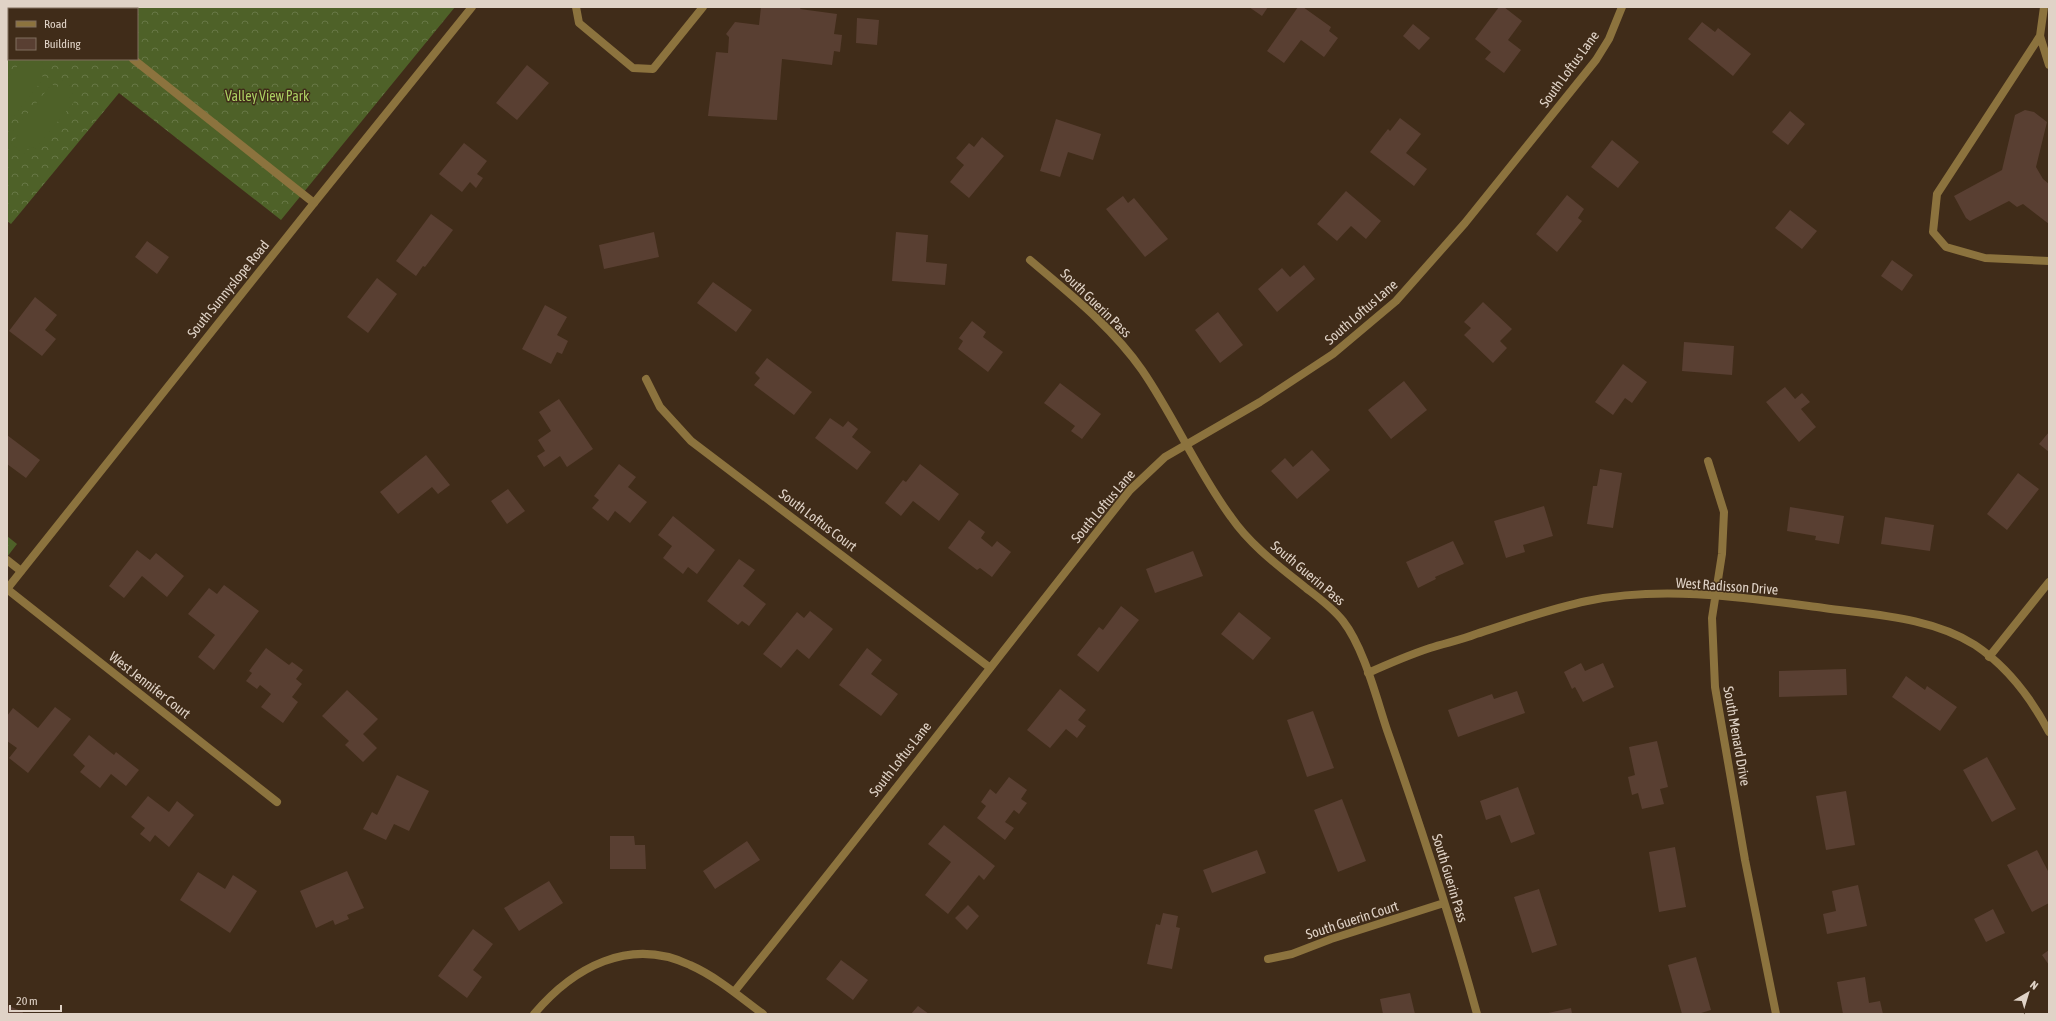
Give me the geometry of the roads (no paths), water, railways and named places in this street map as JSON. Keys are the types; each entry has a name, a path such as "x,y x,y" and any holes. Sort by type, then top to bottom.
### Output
{"street":[{"name":"South Sunnyslope Road","path":"7,589 472,7"},
{"path":"576,7 579,24 634,68 652,69 703,7"},
{"name":"South Loftus Lane","path":"734,992 1130,490 1164,457 1303,375 1351,340 1396,301 1465,223 1596,60 1609,39 1622,7"},
{"path":"2044,7 2040,36 1937,194 1933,232 1946,247 1985,258 2049,260"},
{"path":"2040,36 2049,64"},
{"path":"134,60 314,203"},
{"name":"South Guerin Pass","path":"1030,260 1091,312 1115,336 1142,369 1188,444 1201,472 1232,518 1253,544 1328,606 1343,621 1353,636 1368,673 1415,811 1477,1014"},
{"name":"South Loftus Court","path":"646,380 660,407 690,441 989,667"},
{"name":"South Menard Drive","path":"1708,461 1724,512 1722,554 1715,597 1712,643 1715,687 1745,860 1776,1014"},
{"path":"7,560 21,571"},
{"path":"1989,656 2049,582"},
{"name":"West Jennifer Court","path":"7,589 277,802"},
{"name":"West Radisson Drive","path":"1368,673 1431,648 1515,621 1587,601 1628,595 1663,594 1715,597 1784,603 1901,618 1934,626 1954,634 1975,645 2003,668 2025,693 2049,732"},
{"name":"South Guerin Court","path":"1268,959 1292,954 1331,939 1444,903"},
{"path":"534,1014 547,999 574,976 597,963 631,954 656,954 689,964 716,979 763,1014"}],"park label":[{"name":"Valley View Park","path":"267,96"}]}
